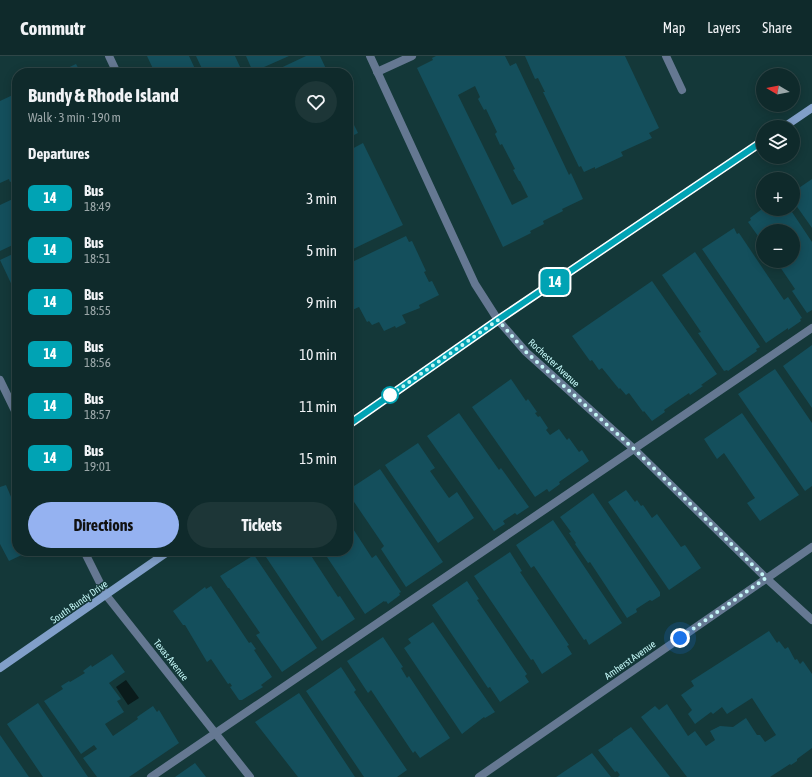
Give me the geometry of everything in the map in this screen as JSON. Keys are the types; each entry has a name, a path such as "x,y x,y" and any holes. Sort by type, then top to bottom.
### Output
{"main road":[{"path":"794,120 812,108"},
{"path":"353,422 498,320 756,146"},
{"name":"South Bundy Drive","path":"0,668 162,556"}],"street":[{"path":"108,56 114,68"},
{"name":"Rochester Avenue","path":"370,56 475,284 498,320 526,352 634,449 766,578 812,620"},
{"path":"378,72 412,56"},
{"path":"666,56 682,90"},
{"path":"151,777 812,328"},
{"path":"0,380 12,405"},
{"name":"Amherst Avenue","path":"479,777 812,547"},
{"name":"Texas Avenue","path":"86,556 106,595 250,777"}],"shaded area":[{"path":"126,680 139,698 128,705 116,687"}],"building":[{"path":"147,56 189,56 195,68 153,68"},
{"path":"196,56 235,56 241,68 202,68"},
{"path":"246,56 289,56 262,68 251,68"},
{"path":"306,56 320,56 326,68 281,68"},
{"path":"436,56 505,56 510,66 516,63 569,175 571,173 583,199 562,209 563,211 543,221 544,224 530,231 531,233 503,247 417,68 433,60 432,58","holes":["475,86 480,97 478,99 484,110 486,109 497,132 495,134 500,145 502,144 515,169 513,170 528,197 512,205 458,95"]},
{"path":"525,56 625,56 659,128 649,133 652,138 621,152 623,156 595,169 595,167 584,172 581,166 579,167 543,92 545,92 538,78 535,79"},
{"path":"76,64 78,68 67,68"},
{"path":"12,95 12,181 10,182 9,179 0,183 0,101"},
{"path":"353,123 358,133 353,136"},
{"path":"363,143 403,225 353,249 353,148"},
{"path":"812,179 812,228 800,211 800,187"},
{"path":"12,199 12,245 0,251 0,205"},
{"path":"756,214 756,216 795,216 800,224 756,224 756,233 748,222 751,220 750,218"},
{"path":"800,224 812,242 812,310 807,313 792,291 795,289 781,268 800,268"},
{"path":"734,228 756,258 756,268 763,268 784,300 788,297 802,318 800,319 801,321 766,343 702,249"},
{"path":"406,236 409,242 412,241 426,271 424,272 429,282 432,281 439,295 419,305 420,308 402,315 406,323 396,328 395,326 384,331 379,322 372,325 369,321 367,322 359,307 353,310 353,262"},
{"path":"695,252 760,347 756,349 757,351 728,371 724,371 698,333 701,332 662,275"},
{"path":"12,254 12,285 0,260"},
{"path":"652,281 717,374 690,395 689,393 664,410 665,412 652,421 644,411 643,412 629,393 626,395 620,388 619,389 602,368 599,370 592,360 590,361 572,336"},
{"path":"812,345 812,408 783,366"},
{"path":"775,369 812,423 812,486 805,491 738,394"},
{"path":"511,379 526,401 528,399 537,412 535,413 538,417 540,416 548,428 546,430 550,435 559,429 567,440 569,438 579,452 582,450 589,461 559,482 560,484 549,492 547,489 535,497 472,407"},
{"path":"459,413 499,470 501,468 529,507 517,515 515,513 503,521 505,524 494,531 427,436"},
{"path":"742,413 799,495 760,521 747,503 755,498 724,453 717,459 704,439"},
{"path":"418,443 435,468 430,471 449,498 457,492 474,518 438,543 385,465"},
{"path":"380,469 443,562 406,587 381,549 384,546 353,500 353,487"},
{"path":"6,485 12,499 12,556 20,556 9,561 0,544 0,487"},
{"path":"626,490 635,502 637,500 641,506 643,505 652,518 657,514 681,547 685,545 701,568 669,590 608,502"},
{"path":"593,493 660,592 660,596 652,601 650,600 636,609 637,612 627,618 590,562 588,563 575,544 576,543 569,533 571,532 560,517"},
{"path":"553,520 622,623 589,645 586,639 584,640 534,566 531,568 516,545"},
{"path":"353,529 372,558 376,555 401,592 399,593 400,595 388,604 384,601 365,614 326,556 353,556"},
{"path":"510,552 522,571 520,572 569,645 567,646 572,654 542,674 474,576"},
{"path":"255,556 317,648 282,672 256,635 260,633 220,576"},
{"path":"265,556 311,556 338,597 340,596 355,619 322,641"},
{"path":"467,581 479,599 477,600 527,674 525,676 529,682 500,702 490,687 488,688 432,605"},
{"path":"211,586 249,643 251,642 256,649 254,650 272,677 261,685 263,687 242,700 239,700 230,687 232,686 230,683 228,684 211,659 207,662 185,625 183,625 173,611 205,587 206,589"},
{"path":"433,622 495,712 485,718 484,717 462,734 404,648 411,643 408,639"},
{"path":"769,631 777,643 779,641 785,649 788,647 795,660 797,659 800,664 803,661 812,674 812,748 797,759 797,761 770,777 687,777 641,717 655,706 659,710 667,704 688,736 695,731 706,746 715,740 710,731 720,726 733,727 746,718 757,735 760,735 765,742 776,735 752,698 727,714 722,707 713,714 711,712 695,724 688,714 692,710 681,695 694,686 691,681"},
{"path":"383,637 403,667 401,668 407,678 409,676 450,738 420,758 415,751 413,753 371,690 368,693 347,661"},
{"path":"112,654 125,672 109,683 121,699 117,701 124,712 105,724 113,736 138,719 137,717 153,706 157,712 159,710 179,743 129,777 97,777 83,758 97,749 94,745 81,754 44,701 63,689 61,686 85,673 83,671 91,665 92,667"},
{"path":"341,667 356,690 354,692 407,770 397,777 364,777 306,691"},
{"path":"299,693 355,777 298,777 255,722"},
{"path":"38,703 88,777 43,777 7,724"},
{"path":"631,727 670,777 618,777 620,775 617,771 615,772 598,750"},
{"path":"0,735 29,777 0,777"},
{"path":"592,753 611,777 556,777"},
{"path":"195,763 206,777 175,777"}],"bus line":[{"name":"14","path":"353,422 498,320 756,146"}],"route":[{"path":"390,395 385,399 498,320 526,352 634,449 766,578 680,638"}]}
